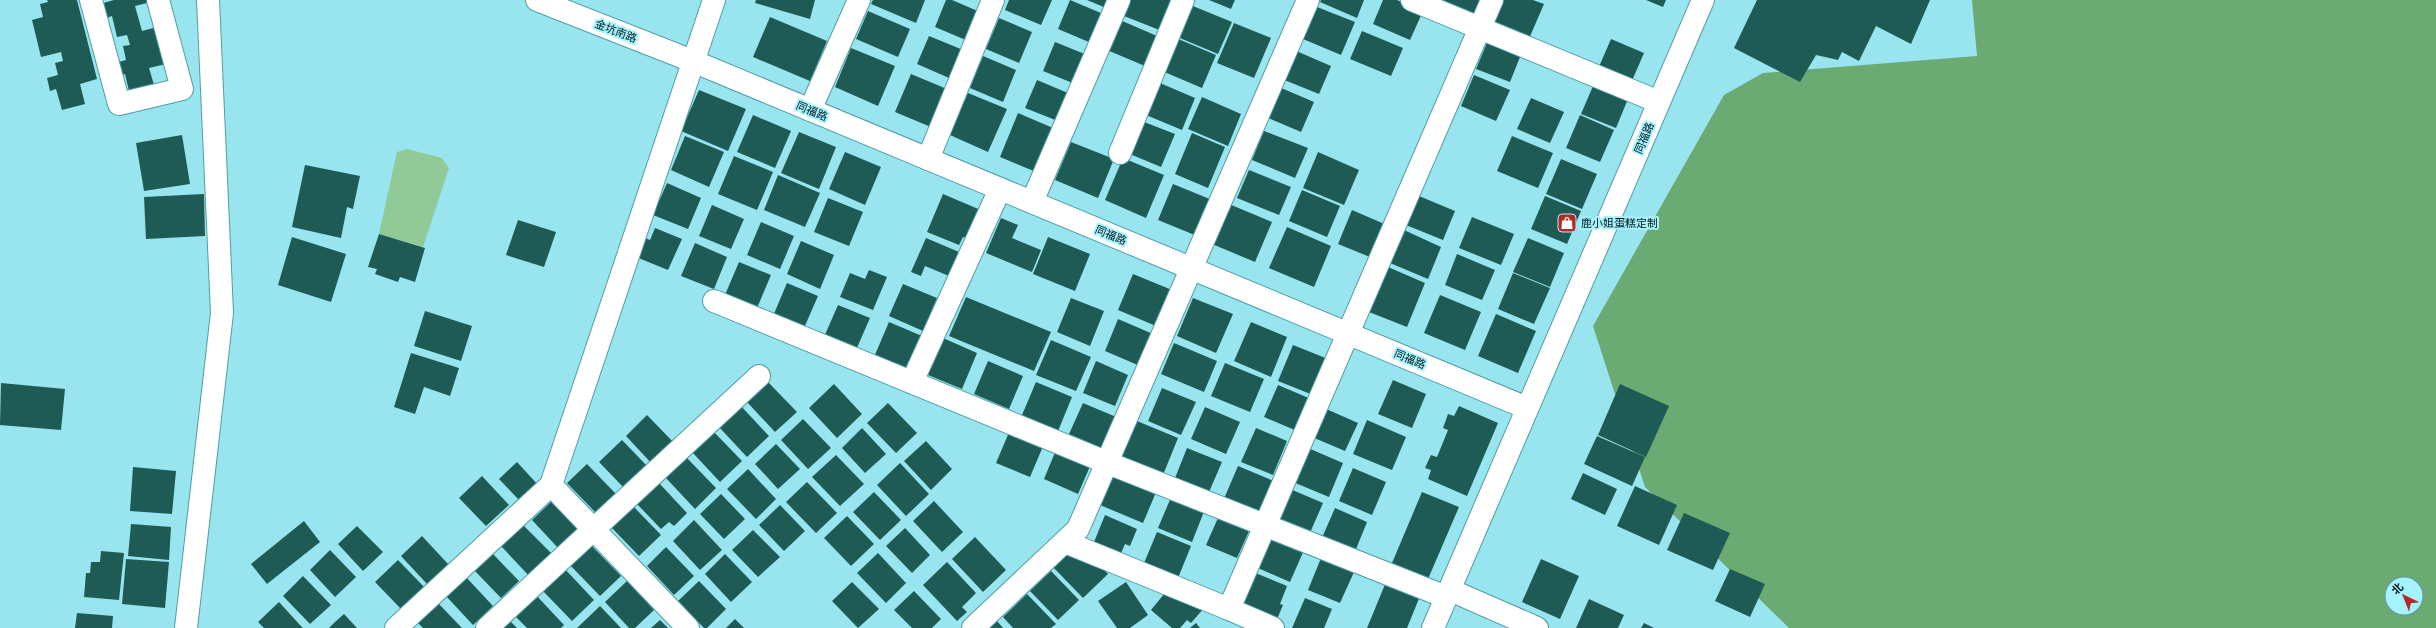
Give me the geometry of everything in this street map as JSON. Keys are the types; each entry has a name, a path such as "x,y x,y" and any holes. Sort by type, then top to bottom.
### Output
{"street":[{"path":"91,0 119,104 182,89 158,0"},
{"path":"186,628 222,313 208,0"},
{"name":"金坑南路","path":"536,0 695,62"},
{"path":"396,628 551,485 695,62 714,0"},
{"path":"810,110 859,0"},
{"path":"928,159 993,0"},
{"path":"1032,202 1119,0"},
{"path":"1120,153 1183,0"},
{"path":"973,628 1078,529 1308,0"},
{"path":"1412,0 1659,102"},
{"path":"1229,609 1492,0"},
{"name":"同福路","path":"1433,628 1703,0"},
{"name":"同福路","path":"695,62 1527,408"},
{"path":"912,382 1000,189"},
{"path":"714,301 1108,463 1266,526 1537,628"},
{"path":"487,628 759,376"},
{"path":"551,485 688,628"},
{"path":"1065,542 1273,628"}],"green space":[{"path":"1972,0 2436,0 2436,628 1789,628 1645,487 1593,326 1724,95 1763,73 1977,56"},
{"path":"407,149 442,158 449,168 423,247 379,234 397,152"}],"building":[{"path":"47,0 77,0 97,79 80,84 85,104 62,110 56,89 50,91 47,78 58,75 55,63 63,61 61,52 41,57 32,20 43,17 40,4 48,2"},
{"path":"114,0 150,0 151,2 135,6 142,31 157,27 166,64 149,68 155,88 130,95 125,74 118,76 115,63 126,60 123,46 130,45 127,35 117,37 112,16 104,19 100,4"},
{"path":"756,0 815,0 810,19 755,3"},
{"path":"873,0 925,0 916,23 871,4"},
{"path":"946,0 952,0 980,12 968,41 935,27"},
{"path":"1009,0 1052,0 1041,25 1005,10"},
{"path":"1070,0 1108,16 1096,45 1058,29"},
{"path":"1087,0 1110,0 1106,8"},
{"path":"1131,0 1179,0 1167,33 1124,16"},
{"path":"1209,0 1235,0 1231,9"},
{"path":"1321,0 1364,0 1357,18 1320,2"},
{"path":"1383,0 1397,0 1423,11 1410,40 1373,24"},
{"path":"1439,0 1481,0 1474,18"},
{"path":"1497,0 1533,0 1544,4 1528,41 1487,24"},
{"path":"1646,0 1666,0 1663,7"},
{"path":"1757,0 1930,0 1911,44 1876,26 1859,61 1842,52 1838,60 1816,55 1800,82 1734,48"},
{"path":"1188,4 1232,22 1218,54 1175,36"},
{"path":"1317,7 1355,22 1341,55 1303,39"},
{"path":"868,11 910,29 898,57 856,39"},
{"path":"770,17 827,41 810,81 753,57"},
{"path":"999,18 1032,32 1019,63 986,49"},
{"path":"1120,20 1164,39 1152,69 1107,50"},
{"path":"1234,23 1271,38 1254,78 1217,63"},
{"path":"1362,31 1403,48 1391,76 1350,59"},
{"path":"929,36 968,52 956,81 917,64"},
{"path":"1176,38 1216,55 1202,88 1162,71"},
{"path":"1489,38 1522,52 1510,82 1476,69"},
{"path":"1611,39 1644,53 1631,83 1598,69"},
{"path":"1055,42 1092,57 1080,86 1043,71"},
{"path":"851,48 895,66 878,106 835,87"},
{"path":"1294,50 1331,66 1319,94 1282,79"},
{"path":"983,56 1016,70 1003,102 970,88"},
{"path":"911,74 954,92 938,130 895,112"},
{"path":"1474,75 1510,90 1496,121 1461,106"},
{"path":"1596,79 1630,94 1616,128 1581,114"},
{"path":"1037,80 1075,96 1063,123 1025,108"},
{"path":"1160,83 1195,98 1182,130 1146,115"},
{"path":"1279,87 1314,102 1301,132 1266,117"},
{"path":"699,90 746,109 728,151 681,131"},
{"path":"968,93 1007,109 988,152 950,135"},
{"path":"1202,97 1241,114 1228,146 1188,129"},
{"path":"1531,98 1564,112 1550,143 1517,129"},
{"path":"1018,113 1060,131 1041,174 1000,157"},
{"path":"753,115 791,131 775,168 737,152"},
{"path":"1580,115 1614,130 1600,162 1566,148"},
{"path":"1139,120 1175,134 1161,167 1125,152"},
{"path":"1264,131 1308,148 1295,178 1252,160"},
{"path":"799,132 836,147 819,189 781,173"},
{"path":"1192,133 1225,147 1208,188 1175,174"},
{"path":"182,135 190,184 144,191 136,143"},
{"path":"685,136 724,152 709,187 671,170"},
{"path":"1512,136 1553,153 1538,188 1497,171"},
{"path":"1071,142 1114,159 1098,198 1055,180"},
{"path":"845,152 881,167 865,205 829,189"},
{"path":"1318,152 1359,170 1344,205 1303,188"},
{"path":"734,156 773,172 757,210 718,194"},
{"path":"1123,158 1164,175 1146,218 1105,200"},
{"path":"1561,159 1597,174 1582,209 1546,194"},
{"path":"305,165 360,176 353,209 347,207 341,238 292,227"},
{"path":"1249,170 1291,187 1279,215 1237,198"},
{"path":"778,175 820,193 805,227 764,210"},
{"path":"667,183 701,198 688,229 653,215"},
{"path":"1173,184 1217,202 1202,238 1158,220"},
{"path":"1302,190 1340,206 1327,237 1289,221"},
{"path":"204,194 205,236 146,239 144,197"},
{"path":"943,194 983,211 971,240 963,237 959,245 927,232"},
{"path":"1419,196 1455,211 1443,240 1406,225"},
{"path":"1545,196 1581,211 1567,244 1531,229"},
{"path":"828,198 863,212 849,246 814,232"},
{"path":"1229,204 1272,222 1255,262 1212,244"},
{"path":"712,205 744,219 731,249 699,236"},
{"path":"1352,210 1389,226 1370,257 1338,244"},
{"path":"1472,217 1514,234 1501,265 1459,248"},
{"path":"1001,218 1018,225 1012,238 1041,250 1032,272 986,253"},
{"path":"518,220 556,232 544,267 506,255"},
{"path":"761,222 794,236 780,269 747,255"},
{"path":"1287,227 1331,246 1314,287 1269,268"},
{"path":"655,228 682,239 668,270 636,257 645,238 650,240"},
{"path":"1404,230 1441,247 1428,279 1390,263"},
{"path":"379,234 425,248 415,282 400,277 398,282 375,274 377,269 368,267"},
{"path":"292,237 346,254 331,302 278,285"},
{"path":"1048,237 1090,254 1075,291 1033,274"},
{"path":"926,238 959,252 949,276 925,266 921,276 911,272"},
{"path":"1528,238 1564,253 1550,287 1513,272"},
{"path":"801,241 834,255 820,289 787,274"},
{"path":"695,243 727,257 714,289 681,276"},
{"path":"1457,254 1495,270 1482,300 1445,285"},
{"path":"739,262 771,275 757,308 725,295"},
{"path":"1388,267 1425,283 1407,327 1369,312"},
{"path":"869,270 887,277 873,310 840,297 850,273 865,279"},
{"path":"1513,273 1550,288 1534,324 1498,309"},
{"path":"1133,274 1172,290 1156,326 1118,310"},
{"path":"787,283 818,296 804,328 773,316"},
{"path":"903,284 937,298 923,331 889,316"},
{"path":"1440,295 1481,312 1465,350 1424,333"},
{"path":"966,297 1051,332 1034,371 949,336"},
{"path":"1071,298 1104,311 1090,346 1057,332"},
{"path":"1193,298 1233,314 1216,353 1177,336"},
{"path":"838,305 870,318 856,350 824,337"},
{"path":"425,311 472,326 461,361 414,346"},
{"path":"1496,314 1536,331 1518,373 1478,356"},
{"path":"1118,319 1153,334 1140,366 1105,351"},
{"path":"889,322 922,336 907,371 874,357"},
{"path":"1251,322 1287,337 1271,377 1234,361"},
{"path":"943,338 977,353 962,389 928,375"},
{"path":"1051,340 1091,357 1076,391 1036,375"},
{"path":"1174,343 1217,361 1204,392 1161,374"},
{"path":"1293,345 1328,359 1313,395 1278,381"},
{"path":"411,353 459,368 450,396 424,387 415,414 394,407"},
{"path":"988,361 1023,376 1009,409 974,394"},
{"path":"1096,361 1128,375 1115,406 1083,393"},
{"path":"1225,363 1264,379 1250,412 1211,396"},
{"path":"1393,380 1426,394 1412,428 1378,414"},
{"path":"767,381 797,412 775,432 746,401"},
{"path":"1036,382 1072,397 1058,431 1022,415"},
{"path":"1,383 65,389 61,430 0,425"},
{"path":"834,384 862,414 837,438 809,408"},
{"path":"1620,384 1669,406 1646,457 1598,435"},
{"path":"1278,385 1311,399 1297,431 1264,417"},
{"path":"1162,388 1196,402 1181,435 1148,421"},
{"path":"888,403 917,433 896,453 867,423"},
{"path":"1083,403 1121,419 1107,450 1069,434"},
{"path":"740,405 769,436 747,457 718,426"},
{"path":"1459,406 1498,423 1467,496 1428,479 1431,470 1425,468 1431,455 1437,457 1448,430 1443,428 1448,414 1454,416"},
{"path":"1205,407 1240,422 1226,454 1191,439"},
{"path":"1324,408 1358,423 1345,451 1312,437"},
{"path":"647,415 676,445 654,466 626,436"},
{"path":"803,419 831,448 808,469 781,440"},
{"path":"1367,420 1406,437 1392,470 1353,454"},
{"path":"1137,421 1178,438 1163,475 1122,457"},
{"path":"862,428 886,454 865,473 842,448"},
{"path":"1256,428 1287,441 1273,475 1241,462"},
{"path":"1010,430 1044,444 1030,477 996,463"},
{"path":"713,431 742,461 720,482 692,452"},
{"path":"1597,436 1645,457 1632,486 1584,464"},
{"path":"622,440 649,468 626,490 599,462"},
{"path":"926,441 952,469 931,490 904,461"},
{"path":"776,444 800,469 778,489 755,464"},
{"path":"1187,448 1222,462 1209,492 1175,478"},
{"path":"1308,448 1343,463 1329,497 1293,482"},
{"path":"1056,450 1091,464 1078,494 1044,479"},
{"path":"836,455 864,484 840,506 812,477"},
{"path":"686,457 716,488 695,509 665,477"},
{"path":"517,462 539,486 521,502 499,479"},
{"path":"900,463 929,494 906,516 877,485"},
{"path":"587,464 616,494 596,513 567,483"},
{"path":"1238,466 1276,482 1261,517 1223,501"},
{"path":"133,467 176,471 172,514 130,511"},
{"path":"1353,468 1386,482 1372,515 1339,501"},
{"path":"748,469 776,499 756,519 727,489"},
{"path":"1114,472 1157,490 1143,523 1100,505"},
{"path":"1583,473 1617,489 1605,515 1571,499"},
{"path":"482,476 509,505 486,526 459,498"},
{"path":"807,482 837,513 816,533 786,502"},
{"path":"659,483 687,513 674,526 669,522 661,529 637,504"},
{"path":"1635,486 1677,505 1659,545 1617,526"},
{"path":"1290,489 1323,503 1309,535 1276,521"},
{"path":"874,492 901,520 880,540 853,512"},
{"path":"1422,492 1459,507 1428,579 1392,563"},
{"path":"721,494 745,519 724,539 700,514"},
{"path":"1172,495 1205,509 1192,542 1158,528"},
{"path":"552,501 580,530 559,549 532,520"},
{"path":"934,501 963,532 942,552 913,521"},
{"path":"780,505 805,531 784,551 759,525"},
{"path":"633,506 661,535 639,556 611,527"},
{"path":"1335,508 1367,522 1354,554 1321,540"},
{"path":"1684,513 1730,533 1713,570 1667,550"},
{"path":"1105,515 1137,529 1130,546 1125,544 1119,558 1092,547"},
{"path":"847,516 874,544 851,566 824,538"},
{"path":"1218,518 1249,531 1237,558 1206,545"},
{"path":"694,520 722,550 700,570 673,541"},
{"path":"304,521 320,542 267,584 251,564"},
{"path":"131,524 171,527 169,560 128,556"},
{"path":"523,525 554,556 531,578 501,546"},
{"path":"357,526 383,552 363,571 338,544"},
{"path":"905,528 930,555 912,573 886,546"},
{"path":"753,530 780,557 758,577 732,550"},
{"path":"1157,532 1191,546 1176,583 1142,568"},
{"path":"422,536 449,565 428,585 401,556"},
{"path":"975,537 1006,570 983,592 952,559"},
{"path":"1271,537 1304,550 1290,582 1258,568"},
{"path":"589,543 621,576 600,596 568,563"},
{"path":"666,547 694,576 674,595 647,566"},
{"path":"330,550 356,577 335,597 310,570"},
{"path":"101,551 124,553 119,600 84,597 86,573 90,573 91,562 100,562"},
{"path":"1068,552 1094,559 1108,574 1083,598 1053,567"},
{"path":"492,553 519,581 501,598 474,570"},
{"path":"878,553 906,583 886,603 857,573"},
{"path":"725,554 752,582 731,602 705,574"},
{"path":"1321,558 1354,572 1340,603 1308,590"},
{"path":"126,559 169,562 165,608 122,604"},
{"path":"1541,559 1579,576 1560,619 1522,602"},
{"path":"398,560 427,590 404,612 375,582"},
{"path":"947,562 976,593 962,607 967,612 957,621 923,585"},
{"path":"563,567 594,600 572,621 541,589"},
{"path":"1730,569 1765,584 1750,617 1715,601"},
{"path":"1051,571 1079,600 1058,620 1030,591"},
{"path":"1253,572 1287,586 1280,604 1283,605 1275,624 1238,608"},
{"path":"303,576 331,605 310,624 283,596"},
{"path":"465,576 493,606 473,625 445,595"},
{"path":"627,581 654,610 635,628 629,628 605,602"},
{"path":"699,581 726,609 707,628 704,628 678,601"},
{"path":"852,582 879,609 858,628 832,601"},
{"path":"1126,582 1148,615 1130,628 1117,628 1098,601"},
{"path":"1386,582 1420,596 1407,628 1367,628"},
{"path":"1169,588 1204,608 1191,623 1187,620 1180,628 1172,628 1151,610"},
{"path":"914,591 941,619 932,628 912,628 894,610"},
{"path":"535,594 564,625 561,628 527,628 514,615"},
{"path":"1027,594 1056,624 1051,628 1013,628 1003,617"},
{"path":"1305,598 1332,609 1324,628 1292,628"},
{"path":"1589,599 1624,615 1618,628 1576,628"},
{"path":"279,602 303,628 264,628 258,622"},
{"path":"437,602 462,628 423,628 417,622"},
{"path":"600,606 621,628 577,628"},
{"path":"77,613 113,616 112,628 75,628"},
{"path":"344,614 357,628 329,628 335,622"},
{"path":"508,619 517,628 499,628"},
{"path":"735,619 744,628 726,628"},
{"path":"660,620 668,628 651,628"},
{"path":"997,621 1003,628 990,628"},
{"path":"1196,623 1200,628 1190,628"},
{"path":"1644,623 1654,628 1641,628"}],"place":[{"name":"鹿小姐蛋糕定制","path":"1567,223"}]}
